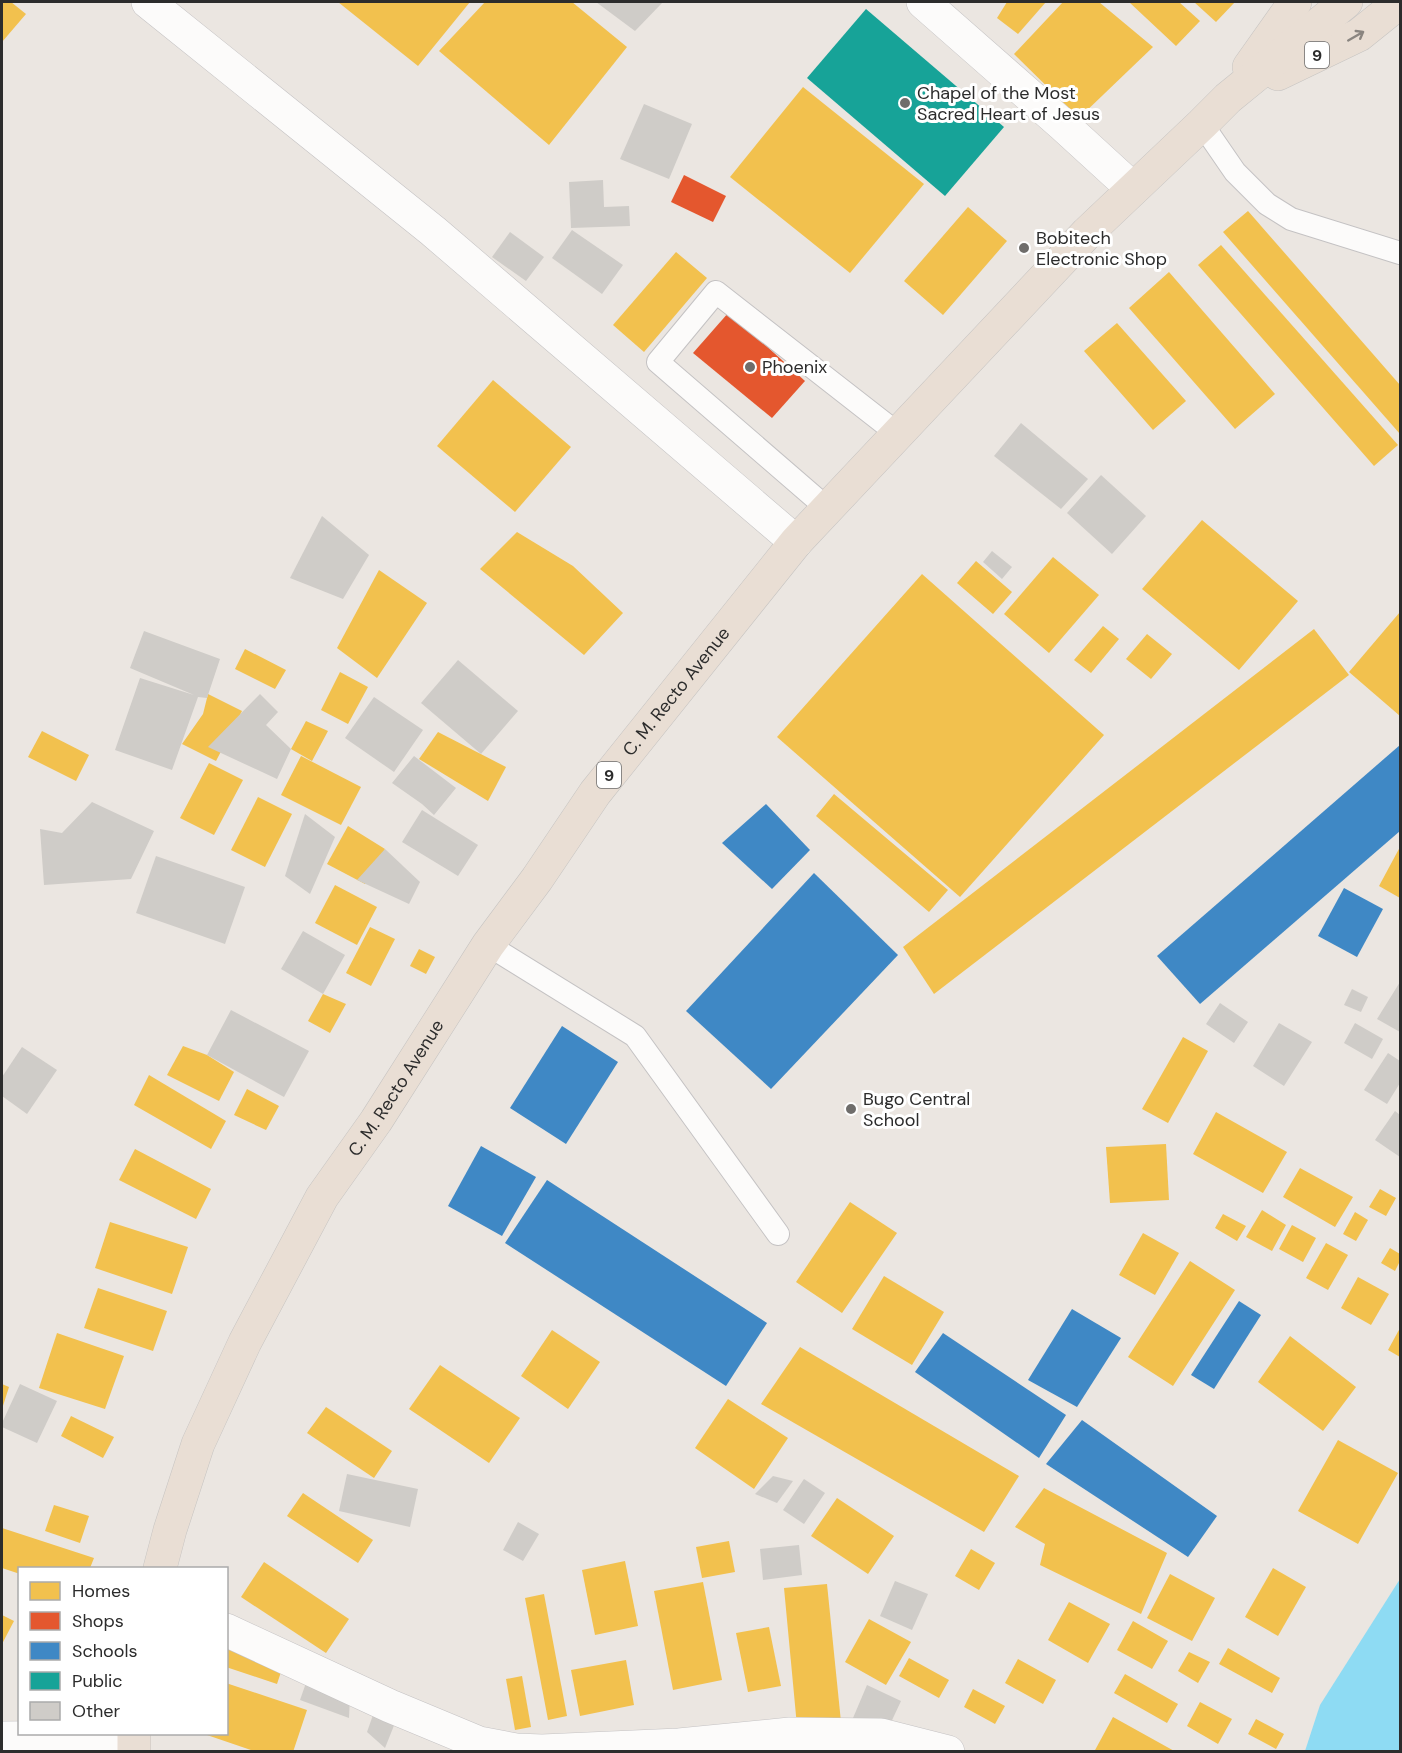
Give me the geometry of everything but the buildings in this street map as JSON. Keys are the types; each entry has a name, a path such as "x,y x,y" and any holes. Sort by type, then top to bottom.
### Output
{"highway":[{"name":"C. M. Recto Avenue","path":"1228,98 1295,2"},
{"name":"C. M. Recto Avenue","path":"161,1567 198,1444 244,1342 322,1197 376,1121 488,945 537,879 595,793 796,542 1087,233 1228,98 1346,2"},
{"name":"C. M. Recto Avenue","path":"1228,98 1359,35 1400,2"}],"street":[{"path":"148,2 442,238 796,542"},
{"path":"923,2 1133,189"},
{"path":"228,1631 390,1706 479,1743 507,1748 542,1751 679,1745 790,1734 881,1734 948,1752"},
{"path":"2,1738 113,1737 134,1740"}],"lane":[{"path":"1202,124 1235,172 1267,204 1291,219 1401,253"},
{"path":"828,508 658,362 716,292 898,434"},
{"path":"488,945 635,1036 778,1234"}],"water":[{"path":"1400,1579 1400,1751 1305,1751 1320,1705"}],"place":[{"name":"Chapel of the Most Sacred Heart of Jesus","path":"905,103"},
{"name":"Bobitech Electronic Shop","path":"1024,248"},
{"name":"Phoenix","path":"750,367"},
{"name":"Bugo Central School","path":"851,1109"}]}
